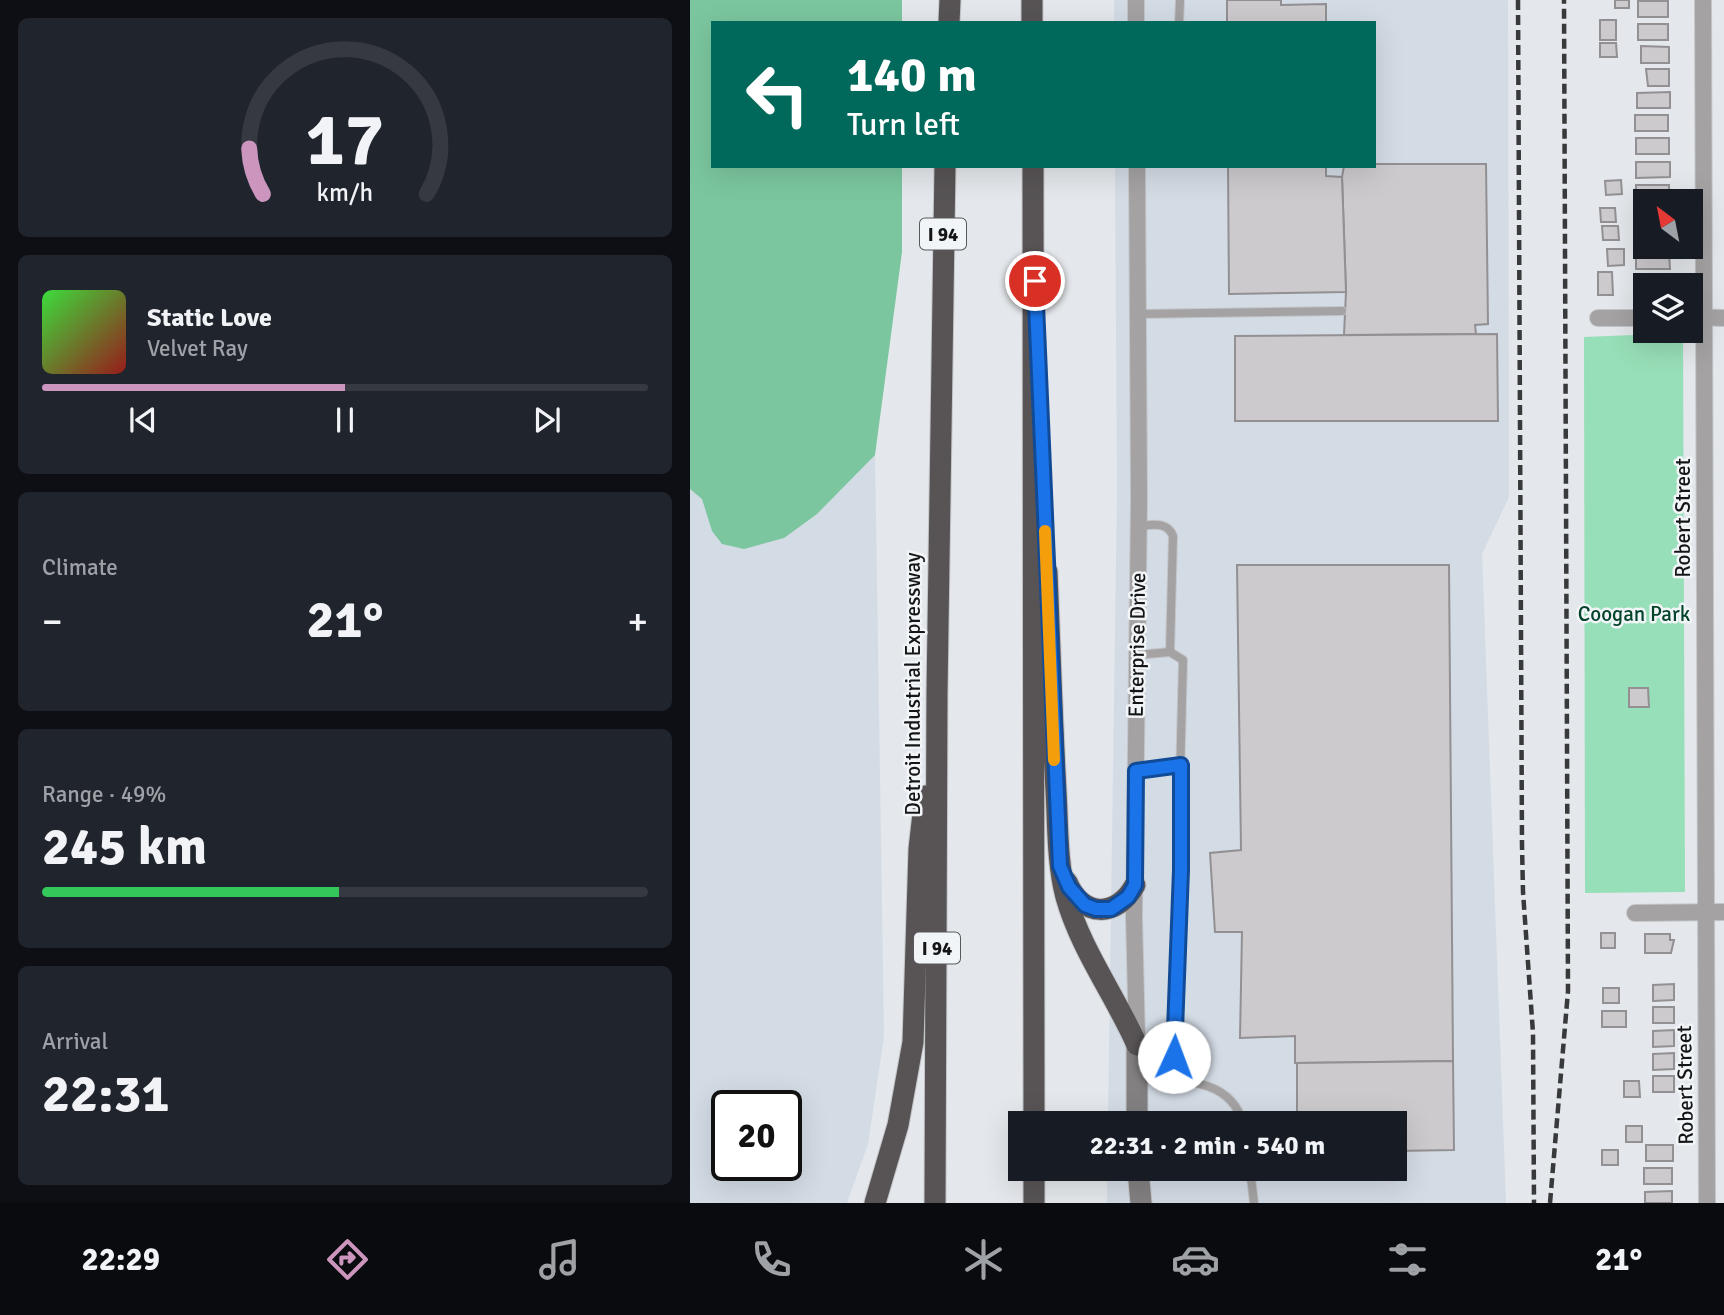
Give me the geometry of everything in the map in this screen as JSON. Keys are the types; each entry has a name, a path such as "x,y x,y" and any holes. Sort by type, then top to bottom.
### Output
{"highway":[{"path":"949,21 950,0"},
{"path":"1032,0 1032,21"},
{"name":"Detroit Industrial Expressway","path":"935,1203 937,693 945,168"},
{"path":"1033,168 1034,1111"},
{"path":"1033,227 1060,866 1078,931 1137,1045"},
{"path":"876,1203 898,1125 913,1042 919,849 937,693"},
{"path":"1060,866 1075,896 1085,905 1096,909 1118,906 1128,897 1135,885"},
{"path":"1034,1181 1034,1203"}],"main road":[{"name":"Enterprise Drive","path":"1137,1045 1137,1111"},
{"path":"1139,1181 1142,1203"}],"street":[{"path":"1136,0 1136,21"},
{"name":"Robert Street","path":"1698,273 1703,0"},
{"name":"Enterprise Drive","path":"1137,168 1137,1045"},
{"path":"1598,318 1633,318"},
{"path":"1703,318 1724,318"},
{"name":"Robert Street","path":"1697,343 1707,1203"},
{"path":"1635,913 1724,912"}],"lane":[{"path":"1179,21 1180,0"},
{"path":"1138,314 1342,311"},
{"path":"1138,526 1164,525 1173,536 1170,652"},
{"path":"1137,655 1170,652 1183,660 1181,870 1173,1080"},
{"path":"1136,771 1181,765"},
{"path":"1137,1079 1189,1081 1217,1088 1231,1099 1237,1111"},
{"path":"1251,1181 1254,1203"}],"shaded area":[{"path":"690,0 711,21 711,168 886,168 875,455 884,1036 868,1144 847,1203 690,1203"},
{"path":"1114,0 1508,0 1509,497 1482,554 1506,1203 1107,1203 1107,1181 1407,1181 1407,1111 1108,1111 1117,492 1115,168 1376,168 1376,21 1114,21"}],"green space":[{"path":"690,0 902,0 902,21 711,21 711,168 902,168 902,252 875,455 817,514 784,538 744,549 722,544 712,531 702,499 690,489"},
{"name":"Coogan Park","path":"1633,335 1633,343 1683,343 1685,892 1585,893 1584,337"}],"building":[{"path":"1227,0 1281,0 1281,5 1326,4 1326,21 1227,21"},
{"path":"1615,0 1629,0 1629,8 1615,8"},
{"path":"1638,1 1668,1 1668,17 1638,17"},
{"path":"1600,20 1616,20 1616,40 1600,40"},
{"path":"1638,24 1668,24 1668,40 1638,40"},
{"path":"1600,43 1616,43 1617,57 1600,57"},
{"path":"1641,46 1669,47 1669,63 1641,63"},
{"path":"1646,69 1669,69 1669,86 1648,86"},
{"path":"1670,92 1670,108 1637,108 1637,93"},
{"path":"1635,115 1668,115 1668,131 1635,131"},
{"path":"1636,138 1669,138 1669,154 1636,154"},
{"path":"1636,162 1670,162 1670,177 1636,178"},
{"path":"1376,164 1486,164 1488,324 1475,325 1476,334 1344,335 1346,292 1344,168 1376,168"},
{"path":"1228,168 1326,168 1326,176 1342,177 1346,292 1229,294"},
{"path":"1621,180 1622,194 1606,195 1605,181"},
{"path":"1636,185 1669,185 1669,189 1636,189"},
{"path":"1600,208 1615,208 1616,222 1601,222"},
{"path":"1602,226 1618,226 1619,240 1603,240"},
{"path":"1607,249 1624,249 1624,265 1608,266"},
{"path":"1636,259 1669,259 1670,269 1636,269"},
{"path":"1598,272 1612,272 1613,295 1598,295"},
{"path":"1497,334 1498,421 1235,421 1235,336"},
{"path":"1237,565 1449,565 1453,1061 1295,1063 1295,1036 1240,1038 1242,932 1215,932 1210,853 1241,850"},
{"path":"1629,688 1648,688 1649,707 1629,707"},
{"path":"1601,933 1615,933 1615,948 1601,948"},
{"path":"1645,934 1670,934 1670,940 1674,940 1671,953 1645,953"},
{"path":"1674,984 1674,1000 1653,1001 1653,985"},
{"path":"1603,988 1619,988 1619,1003 1603,1003"},
{"path":"1653,1007 1674,1007 1674,1023 1653,1023"},
{"path":"1602,1011 1626,1011 1626,1027 1602,1027"},
{"path":"1674,1030 1674,1046 1653,1047 1653,1031"},
{"path":"1674,1053 1674,1069 1653,1070 1653,1054"},
{"path":"1453,1061 1454,1150 1407,1151 1407,1111 1297,1111 1297,1063"},
{"path":"1653,1076 1674,1076 1674,1092 1653,1092"},
{"path":"1624,1081 1639,1081 1640,1097 1624,1097"},
{"path":"1626,1126 1642,1126 1642,1142 1626,1142"},
{"path":"1646,1145 1673,1145 1673,1161 1646,1161"},
{"path":"1602,1150 1618,1150 1618,1165 1602,1165"},
{"path":"1644,1168 1672,1168 1672,1184 1644,1184"},
{"path":"1672,1191 1672,1203 1645,1203 1645,1192"}],"railway":[{"path":"1518,0 1522,845 1533,1033 1534,1203"},
{"path":"1550,1203 1568,991 1564,0"}],"slow traffic":[{"path":"1045,531 1054,760"}],"route":[{"path":"1035,281 1060,866 1069,887 1085,905 1104,910 1123,902 1135,885 1136,771 1181,765 1181,870 1174,1057"}]}
